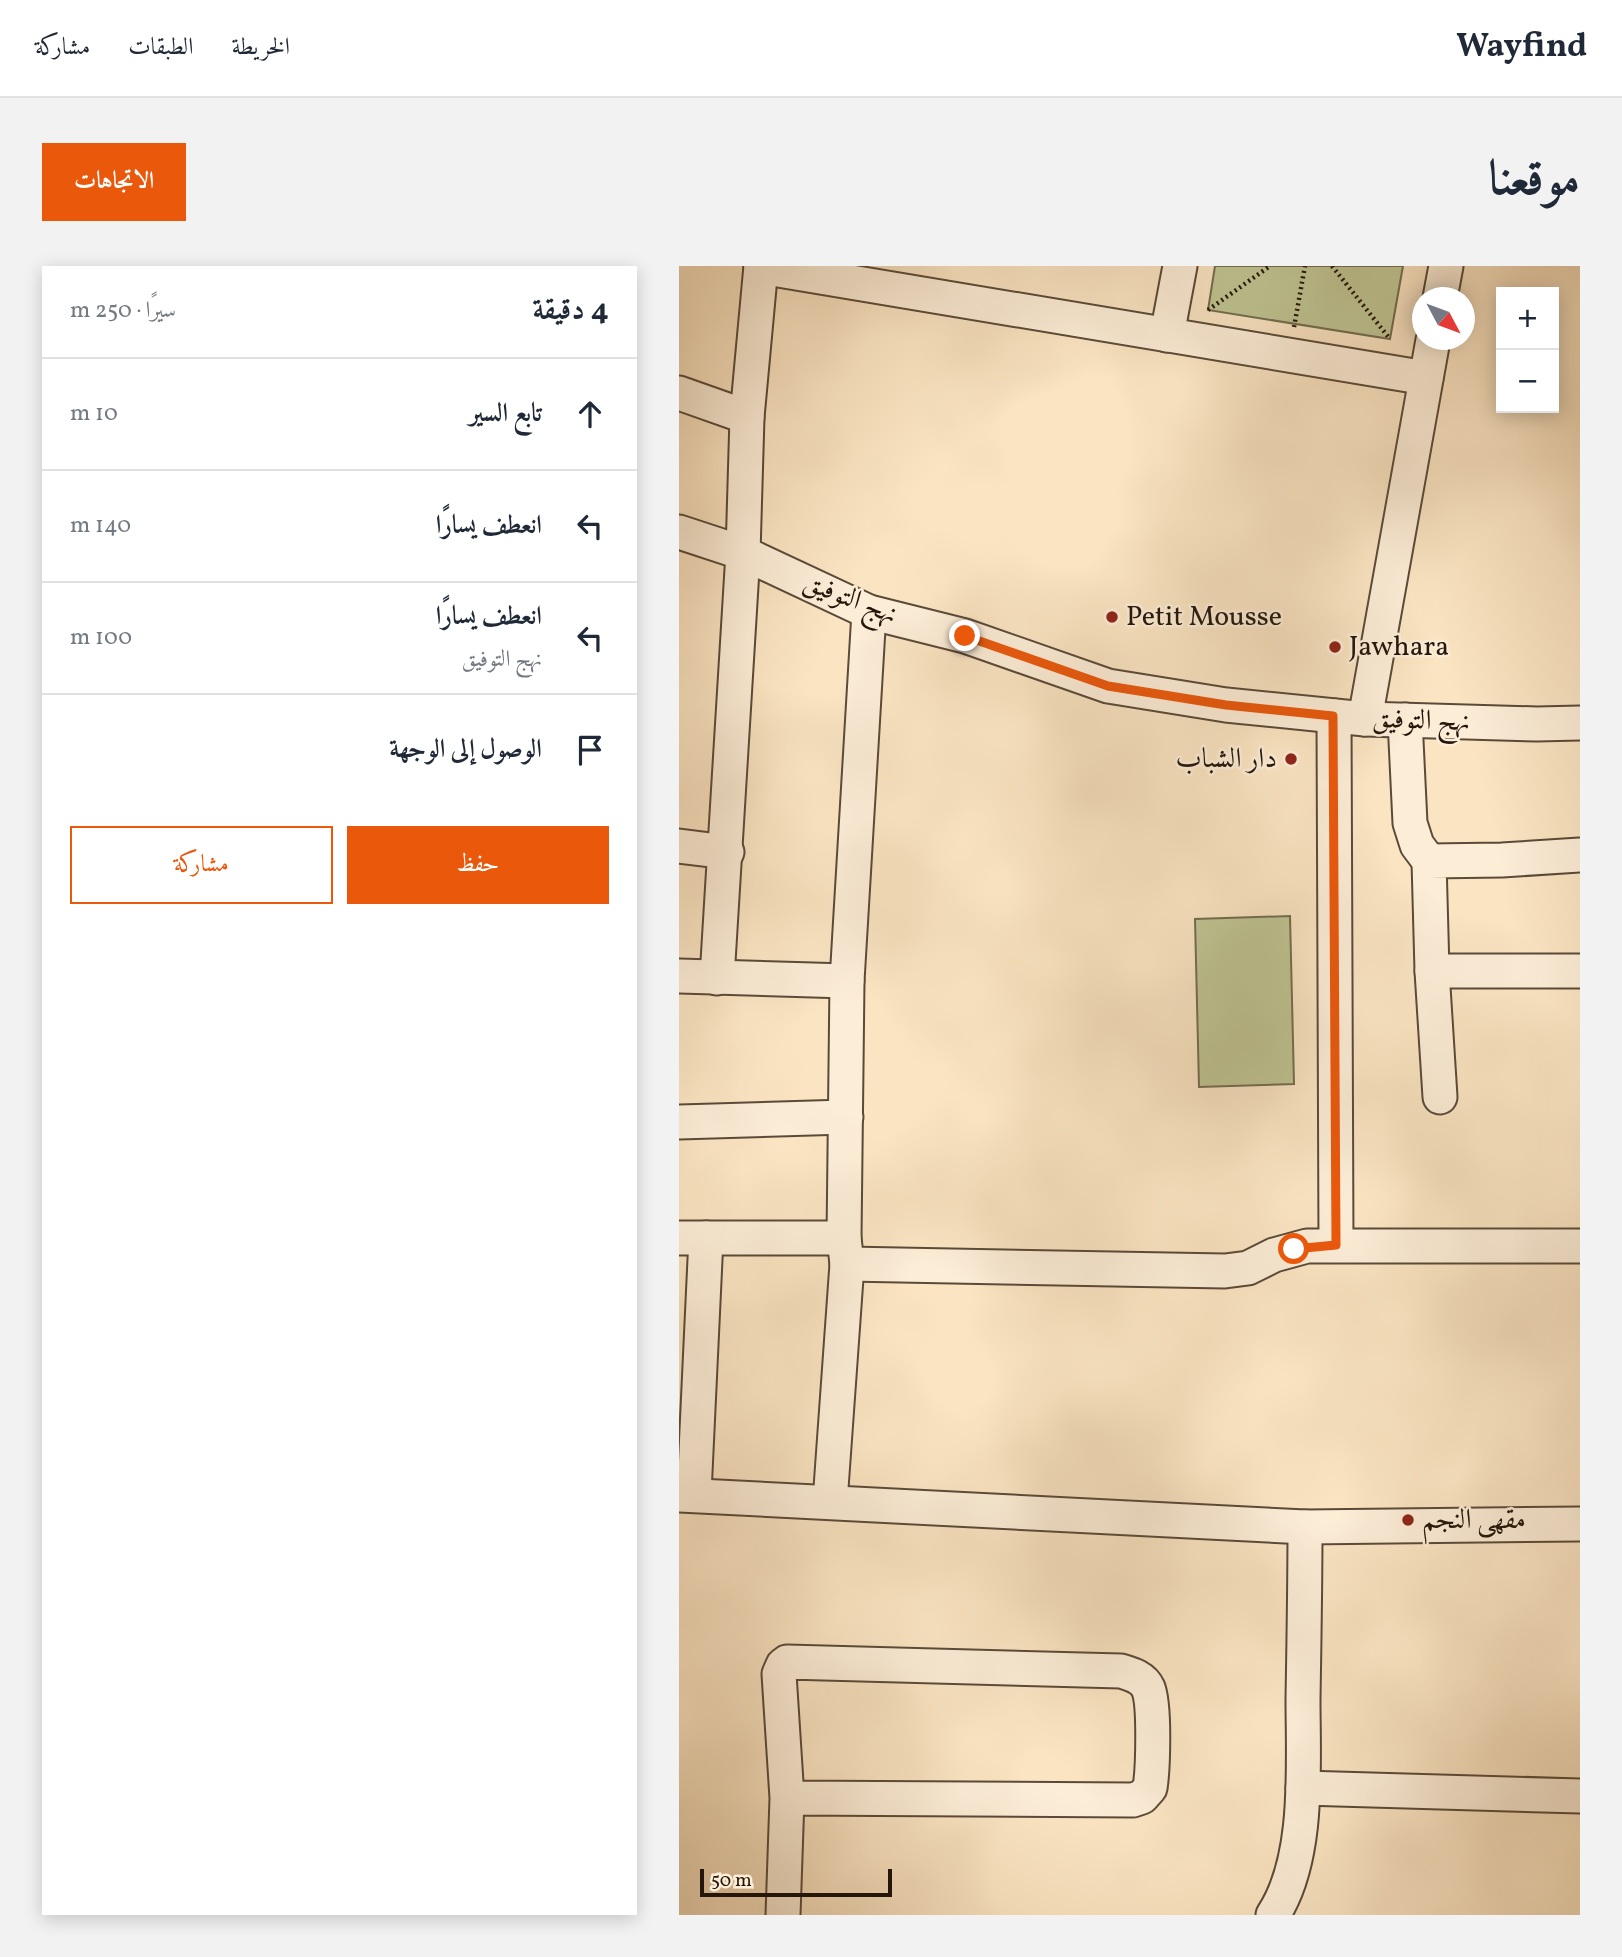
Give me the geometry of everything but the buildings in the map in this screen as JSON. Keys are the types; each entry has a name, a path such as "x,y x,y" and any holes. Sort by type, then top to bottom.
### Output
{"street":[{"path":"1167,335 1180,266"},
{"path":"1442,287 1446,266"},
{"path":"717,978 727,852 743,553 747,417 761,267 1426,378"},
{"path":"1336,1245 1349,718 1431,350"},
{"path":"679,393 747,417"},
{"name":"نهج التوفيق","path":"679,532 743,553 869,612 965,636 1108,686 1226,705 1349,718 1580,723"},
{"path":"830,1502 845,1251 847,981 869,612"},
{"path":"1405,720 1410,823 1417,845 1429,861 1432,971 1440,1097"},
{"path":"679,846 727,852"},
{"path":"1429,861 1580,855"},
{"path":"1432,971 1580,971"},
{"path":"679,976 847,981"},
{"path":"679,1122 846,1117"},
{"path":"1580,1246 1336,1245 1294,1249 1248,1268 1225,1271 845,1251 693,1238 687,1495 1305,1527 1580,1524"},
{"path":"1273,1915 1290,1882 1303,1788 1305,1527"},
{"path":"783,1915 787,1798 779,1674 787,1662 1121,1671 1141,1679 1148,1687 1152,1701 1150,1788 1142,1797 1133,1800 787,1798"},
{"path":"1303,1788 1580,1796"}],"path":[{"path":"1208,310 1270,266"},
{"path":"1289,355 1305,266"},
{"path":"1332,266 1390,339"}],"green space":[{"path":"1215,266 1403,266 1390,339 1208,310"},
{"path":"1290,916 1294,1084 1199,1087 1195,919"}],"place":[{"name":"Petit Mousse","path":"1112,617"},
{"name":"Jawhara","path":"1335,647"},
{"name":"دار الشباب","path":"1291,759"},
{"name":"مقهى النجم","path":"1408,1520"}],"route":[{"path":"965,636 1108,686 1226,705 1333,716 1336,1245 1294,1249"}]}
